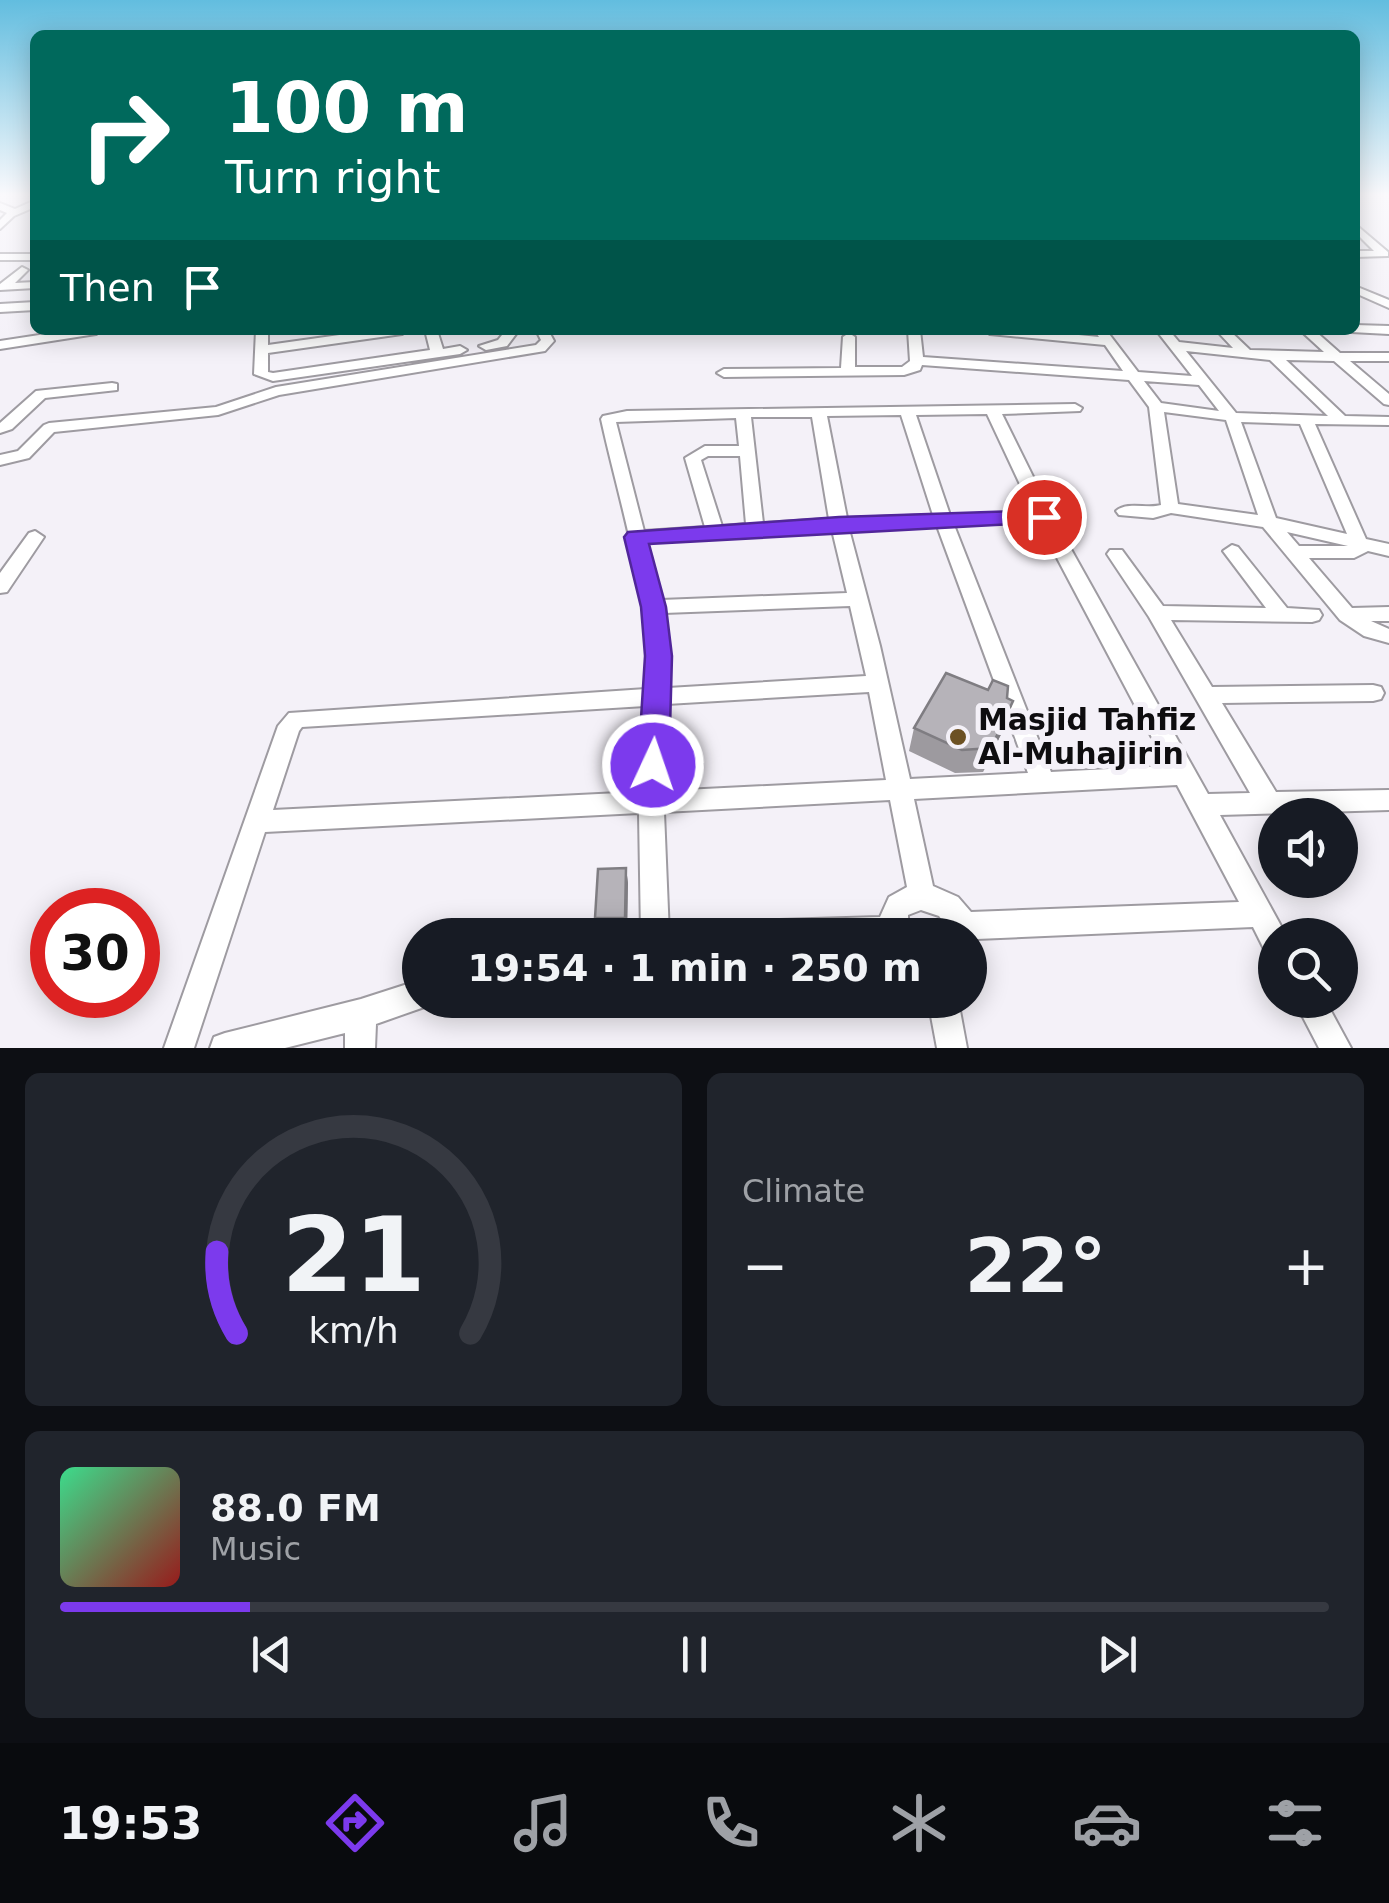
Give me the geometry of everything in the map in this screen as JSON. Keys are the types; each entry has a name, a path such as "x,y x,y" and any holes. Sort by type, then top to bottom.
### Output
{"street":[{"path":"1360,254 1384,254 1373,244"},
{"path":"0,257 30,257"},
{"path":"2,287 22,270"},
{"path":"2,287 30,285"},
{"path":"1360,291 1389,305"},
{"path":"1360,304 1389,305"},
{"path":"0,308 30,306"},
{"path":"1360,330 1389,330"},
{"path":"0,346 66,335"},
{"path":"262,335 261,374 273,377 502,343 509,335"},
{"path":"261,350 367,335"},
{"path":"432,335 437,351"},
{"path":"0,460 26,453 49,428 218,411 276,391 540,348 548,341 545,335"},
{"path":"724,373 904,371 915,367 917,361 914,335"},
{"path":"1166,335 1232,417 1269,522 1347,615 1371,632 1389,636"},
{"path":"1227,335 1246,353"},
{"path":"1312,335 1381,388 1389,401"},
{"path":"1104,336 1156,407 1170,508"},
{"path":"848,372 850,337"},
{"path":"1176,346 1274,356 1389,357"},
{"path":"1274,356 1342,421"},
{"path":"917,361 1203,381"},
{"path":"0,428 41,394 112,387"},
{"path":"1156,407 1232,417 1386,426"},
{"path":"654,918 652,800 659,656 653,607 608,419 627,415 1075,408"},
{"path":"992,410 1044,517 1262,918"},
{"path":"907,411 942,520 1043,782"},
{"path":"820,412 839,524 878,683 922,896"},
{"path":"743,414 755,529"},
{"path":"1292,552 1354,552 1360,550 1362,543 1306,421"},
{"path":"715,531 693,458 705,451 747,451"},
{"path":"1125,511 1170,508 1269,522 1389,550"},
{"path":"636,537 839,524 1044,517"},
{"path":"0,586 34,536"},
{"path":"1232,552 1282,615"},
{"path":"1116,554 1267,798"},
{"path":"653,607 857,598"},
{"path":"1156,614 1312,615"},
{"path":"1347,615 1389,614"},
{"path":"179,1048 255,822 290,726 297,719 878,683"},
{"path":"1204,695 1372,693"},
{"path":"255,822 1183,775"},
{"path":"1358,801 1389,800"},
{"path":"1200,804 1258,803"},
{"path":"895,918 897,909 907,900 922,896 939,899 954,909 959,918"},
{"path":"987,929 1260,914"},
{"path":"225,1048 402,1001"},
{"path":"360,1048 361,1014"},
{"path":"946,1018 952,1048"},
{"path":"1318,1018 1336,1048"}],"building":[{"path":"946,673 988,690 993,680 1008,686 1007,698 1013,701 991,748 962,750 914,728"},
{"path":"626,868 625,918 595,918 598,869"}],"place":[{"name":"Masjid Tahfiz Al-Muhajirin","path":"958,737"}],"route":[{"path":"653,765 659,656 653,607 636,537 839,524 1044,517"}]}
